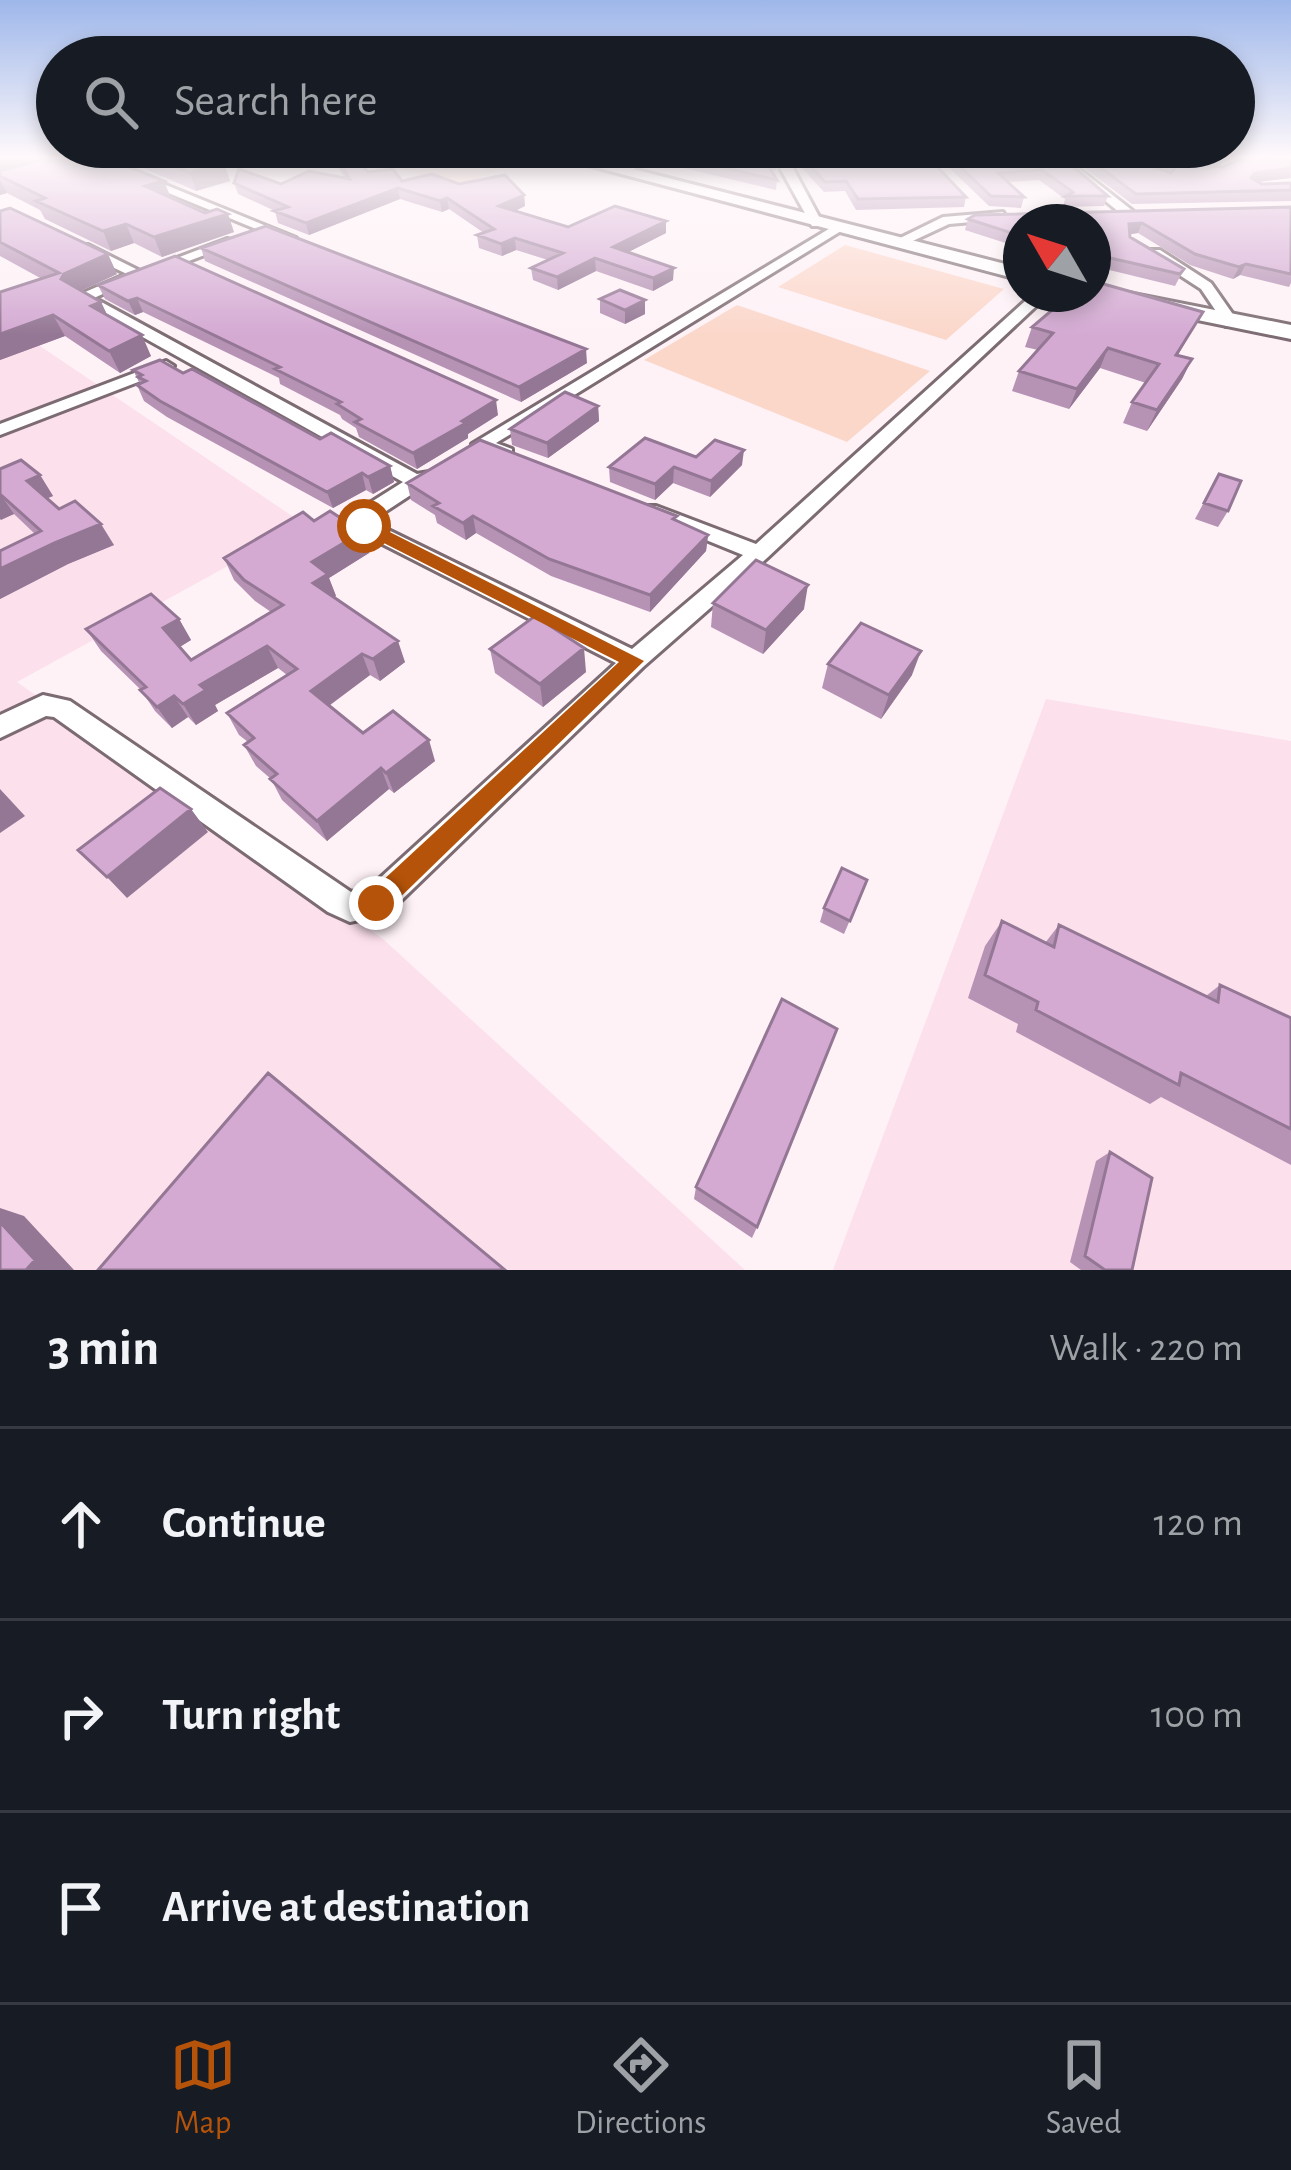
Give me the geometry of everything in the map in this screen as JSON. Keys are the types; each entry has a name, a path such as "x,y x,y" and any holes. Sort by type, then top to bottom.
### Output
{"main road":[{"path":"795,216 1003,270"},
{"path":"1111,296 1291,329"}],"street":[{"path":"232,216 312,247"},
{"path":"634,661 364,526 364,516 614,364 827,226 820,216"},
{"path":"897,243 947,220 983,216"},
{"path":"268,230 83,298 417,482"},
{"path":"1133,241 1206,286 1230,319"},
{"path":"71,243 139,274"},
{"path":"182,260 204,269"},
{"path":"0,728 44,705 61,708 339,902 362,907 391,894 634,661 1022,312"},
{"path":"0,430 190,356"},
{"path":"593,356 614,364"},
{"path":"503,406 524,415"},
{"path":"465,453 524,460"},
{"path":"631,502 759,553"}],"shaded area":[{"path":"845,245 1003,290 946,340 778,287"},
{"path":"737,305 930,371 847,442 644,360"},
{"path":"0,319 304,524 17,682 383,939 745,1270 0,1270"},
{"path":"1046,699 1291,741 1291,1270 833,1270"}],"building":[{"path":"0,216 28,216 108,254 61,279 101,302 91,306 142,335 109,351 53,315 0,334 0,292 59,273 0,242"},
{"path":"70,216 221,216 154,237 126,224 103,231"},
{"path":"288,216 324,216 306,223"},
{"path":"475,216 533,216 568,227 592,216 650,216 666,221 613,247 674,268 653,278 595,258 557,277 531,268 563,253 515,238 501,244 477,235 494,229"},
{"path":"1003,216 1003,230 968,219"},
{"path":"1111,216 1291,216 1291,274 1246,264 1239,267 1195,254 1142,223 1129,224 1130,237 1184,269 1180,274 1111,258"},
{"path":"266,226 586,349 519,387 201,248"},
{"path":"175,256 496,400 413,453 355,422 361,419 337,404 341,402 275,369 280,367 137,298 128,301 98,285"},
{"path":"1111,286 1203,312 1176,355 1192,359 1157,410 1132,402 1159,364 1108,348 1077,389 1019,371 1053,333 1032,327 1050,312 1111,312"},
{"path":"620,290 645,300 625,310 600,299"},
{"path":"160,360 183,373 192,369 320,439 331,433 390,466 368,477 362,473 327,492 137,385 146,381 133,370"},
{"path":"565,392 598,406 547,443 510,429"},
{"path":"645,438 696,457 715,440 744,450 711,481 674,467 655,484 609,467"},
{"path":"480,440 677,516 673,519 708,535 650,595 549,559 473,516 463,523 433,506 439,503 407,483"},
{"path":"21,460 40,475 27,481 59,509 75,501 101,524 0,569 0,551 41,531 0,494 0,469"},
{"path":"1219,474 1241,481 1228,511 1204,503"},
{"path":"330,511 362,532 312,562 328,574 313,583 398,641 373,659 362,654 311,691 363,733 393,711 429,740 386,773 381,768 317,821 270,779 277,774 244,745 254,738 227,713 297,669 267,646 200,685 206,690 183,704 174,696 157,707 140,690 146,687 86,629 151,594 179,619 163,628 191,660 283,605 244,580 224,558 303,512 314,521"},
{"path":"756,560 808,585 766,630 713,603"},
{"path":"535,616 584,648 540,684 490,649"},
{"path":"861,623 921,651 889,695 828,664"},
{"path":"160,788 191,809 107,877 78,850"},
{"path":"842,868 867,880 850,921 824,908"},
{"path":"1002,921 1054,947 1059,925 1218,1002 1220,985 1291,1018 1291,1129 1181,1073 1179,1085 1036,1010 1038,1002 985,975"},
{"path":"782,999 837,1029 757,1227 696,1187"},
{"path":"268,1073 505,1270 98,1270"},
{"path":"1110,1152 1152,1178 1132,1270 1105,1270 1085,1256"},
{"path":"0,1222 35,1260 26,1270 0,1270"}],"route":[{"path":"364,526 634,661 391,894 376,903"}]}
